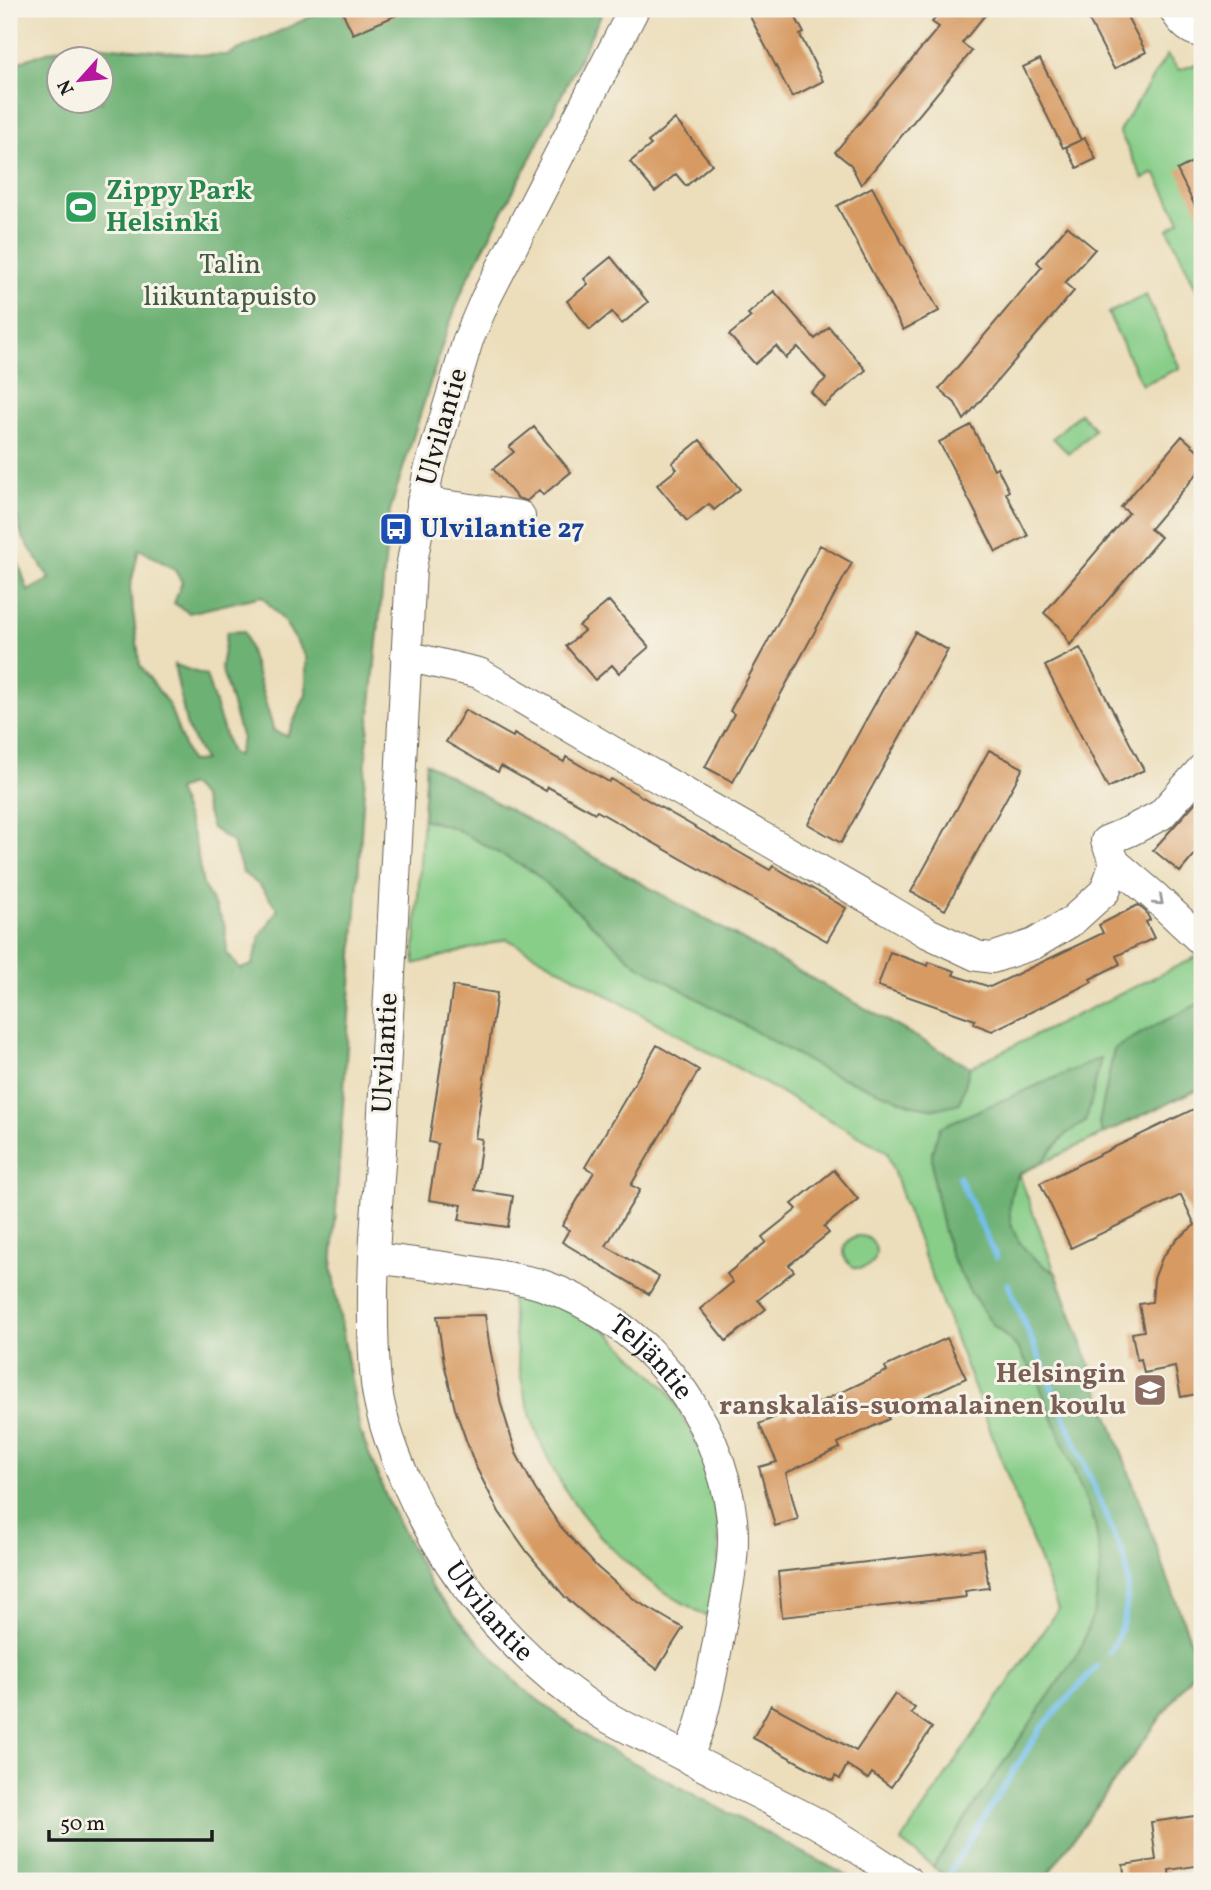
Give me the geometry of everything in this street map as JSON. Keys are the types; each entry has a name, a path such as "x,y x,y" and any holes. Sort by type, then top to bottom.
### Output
{"street":[{"name":"Ulvilantie","path":"635,9 486,298 468,340 422,502 411,568 374,1258 377,1385 397,1461 439,1547 457,1576 492,1620 537,1667 605,1716 808,1818 908,1881"},
{"path":"1174,9 1179,19 1194,31 1202,32"},
{"path":"422,502 520,516"},
{"path":"406,656 479,673 926,932 977,956 992,958 1034,944 1072,921 1105,891 1115,863"},
{"path":"1202,769 1161,815 1106,841 1115,863 1202,940"},
{"name":"Teljäntie","path":"374,1258 539,1283 576,1299 618,1324 643,1345 687,1398 704,1427 723,1476 732,1520 733,1541 727,1590 703,1715 687,1758"}],"green space":[{"name":"Talin liikuntapuisto","path":"328,9 341,9 353,33 409,9 604,9 466,282 446,333 390,510 367,745 332,1270 360,1431 390,1506 433,1590 522,1688 593,1741 857,1881 9,1881 9,550 19,564 28,591 50,579 22,536 9,498 9,62 19,62 46,52 46,116 116,116 116,47 227,55","holes":["139,549 174,569 182,582 174,603 189,613 262,596 284,621 306,657 306,694 287,736 274,731 244,631 227,632 221,667 242,739 237,757 230,751 206,675 174,664 187,728 204,760 190,762 169,705 140,665 130,588","190,785 202,797 212,828 232,842 243,873 259,885 278,909 261,935 252,965 240,969 227,953 225,925 203,885 195,841 177,790"]},
{"path":"1167,55 1179,70 1202,62 1202,301 1168,229 1180,221 1155,173 1143,179 1119,131"},
{"path":"1146,295 1180,368 1142,385 1108,313"},
{"path":"1080,413 1095,429 1069,454 1053,438"},
{"path":"426,763 970,1067 1202,954 1202,1087 1019,1174 1199,1664 1043,1881 952,1881 901,1842 1058,1609 887,1152 507,939 414,964"},
{"path":"426,763 970,1067 960,1103 936,1109 913,1105 827,1072 636,964 533,872 454,828 423,819"},
{"path":"1202,1002 1202,1087 1103,1134 1099,1123 1114,1049"},
{"path":"1101,1058 1085,1122 1066,1134 1041,1163 1019,1174 1011,1195 1011,1221 1014,1232 1027,1251 1056,1273 1199,1664 1043,1881 952,1881 933,1867 1081,1648 1095,1607 1101,1564 1095,1523 1036,1377 1016,1346 993,1325 969,1290 951,1256 933,1180 932,1152 940,1127"},
{"path":"860,1236 871,1241 876,1252 871,1263 860,1268 849,1263 844,1252 849,1241"},
{"path":"510,1289 538,1296 606,1330 667,1389 705,1458 718,1521 717,1574 708,1617 660,1589 630,1565 609,1545 572,1501 544,1451 533,1424 517,1355"}],"building":[{"path":"341,9 411,9 353,34"},
{"path":"746,9 791,9 804,33 800,35 823,81 792,97"},
{"path":"943,9 990,9 962,43 972,51 861,185 851,165 835,152 939,27 932,22"},
{"path":"1083,9 1123,9 1146,52 1114,69"},
{"path":"1040,59 1081,140 1063,148 1023,67"},
{"path":"675,119 712,164 686,186 676,174 655,192 630,162 651,145 648,142"},
{"path":"1085,138 1096,159 1077,168 1066,147"},
{"path":"1202,157 1202,220 1177,170"},
{"path":"872,187 939,311 903,330 837,206"},
{"path":"1067,226 1095,249 1065,283 1074,291 964,420 955,403 939,389 1042,267 1037,262"},
{"path":"611,257 648,302 622,324 612,312 590,330 567,301 588,284 584,279"},
{"path":"774,291 815,339 829,327 866,370 824,406 811,392 826,379 798,347 786,358 776,346 755,364 729,335 751,317 748,314"},
{"path":"971,425 994,469 997,467 1009,491 1006,493 1028,536 996,552 939,442"},
{"path":"534,427 571,472 543,495 539,490 527,501 517,498 493,469 514,452 509,447"},
{"path":"1182,436 1202,454 1202,468 1150,529 1161,537 1070,645 1059,626 1044,613 1129,513 1121,507"},
{"path":"700,440 740,489 714,510 709,504 687,521 657,485 677,469 672,463"},
{"path":"820,545 852,563 733,782 705,767 734,714 730,711"},
{"path":"609,601 649,647 619,673 612,665 595,680 566,646 584,631 579,626"},
{"path":"915,632 948,650 841,843 808,824"},
{"path":"1080,648 1144,770 1108,788 1045,666"},
{"path":"465,710 564,762 566,757 609,782 611,779 770,870 773,866 846,908 827,941 597,811 595,813 548,787 546,791 501,766 498,772 446,742"},
{"path":"989,750 1023,768 945,910 911,892"},
{"path":"1202,795 1202,846 1180,872 1153,850"},
{"path":"1138,905 1150,920 1146,922 1154,938 1116,956 1120,964 1090,979 1092,982 992,1031 974,1024 975,1020 878,986 890,952 928,966 929,962 955,971 953,975 990,987 1103,933 1099,925"},
{"path":"453,986 497,993 475,1138 482,1139 475,1190 513,1196 508,1227 459,1220 462,1205 429,1200 438,1144 429,1142"},
{"path":"657,1045 699,1070 631,1185 640,1190 606,1246 659,1277 649,1294 562,1242 569,1230 562,1226 594,1172 585,1167"},
{"path":"1202,1105 1202,1393 1181,1397 1175,1367 1144,1373 1141,1359 1137,1360 1132,1333 1144,1331 1139,1304 1152,1302 1154,1279 1162,1258 1176,1240 1195,1225 1181,1195 1071,1248 1040,1183"},
{"path":"834,1170 858,1199 824,1227 829,1233 789,1265 794,1271 758,1300 766,1309 726,1341 700,1309 733,1282 727,1274 766,1242 762,1237 797,1209 792,1204"},
{"path":"485,1315 501,1404 516,1453 535,1489 560,1526 597,1567 635,1600 683,1628 657,1669 606,1632 565,1597 528,1553 499,1512 475,1465 455,1409 437,1316"},
{"path":"947,1338 966,1378 887,1415 889,1419 838,1443 840,1448 786,1473 798,1519 775,1526 759,1467 777,1462 759,1424 787,1412 790,1416 887,1371 885,1367"},
{"path":"983,1549 989,1588 965,1591 966,1597 782,1617 778,1572"},
{"path":"895,1694 915,1708 911,1713 932,1728 891,1787 872,1773 868,1779 847,1765 840,1779 835,1776 833,1781 753,1738 771,1705 856,1751"},
{"path":"1202,1815 1202,1865 1169,1870 1170,1881 1125,1881 1123,1865 1156,1860 1151,1822"}],"waterway":[{"path":"959,1177 996,1257"},
{"path":"1008,1284 1125,1560 1128,1584 1126,1608 1120,1632 1109,1653"},
{"path":"950,1872 1041,1728 1097,1666"}],"place":[{"name":"Zippy Park Helsinki","path":"81,207"},
{"name":"Ulvilantie 27","path":"396,529"},
{"name":"Helsingin ranskalais-suomalainen koulu","path":"1150,1390"}]}
